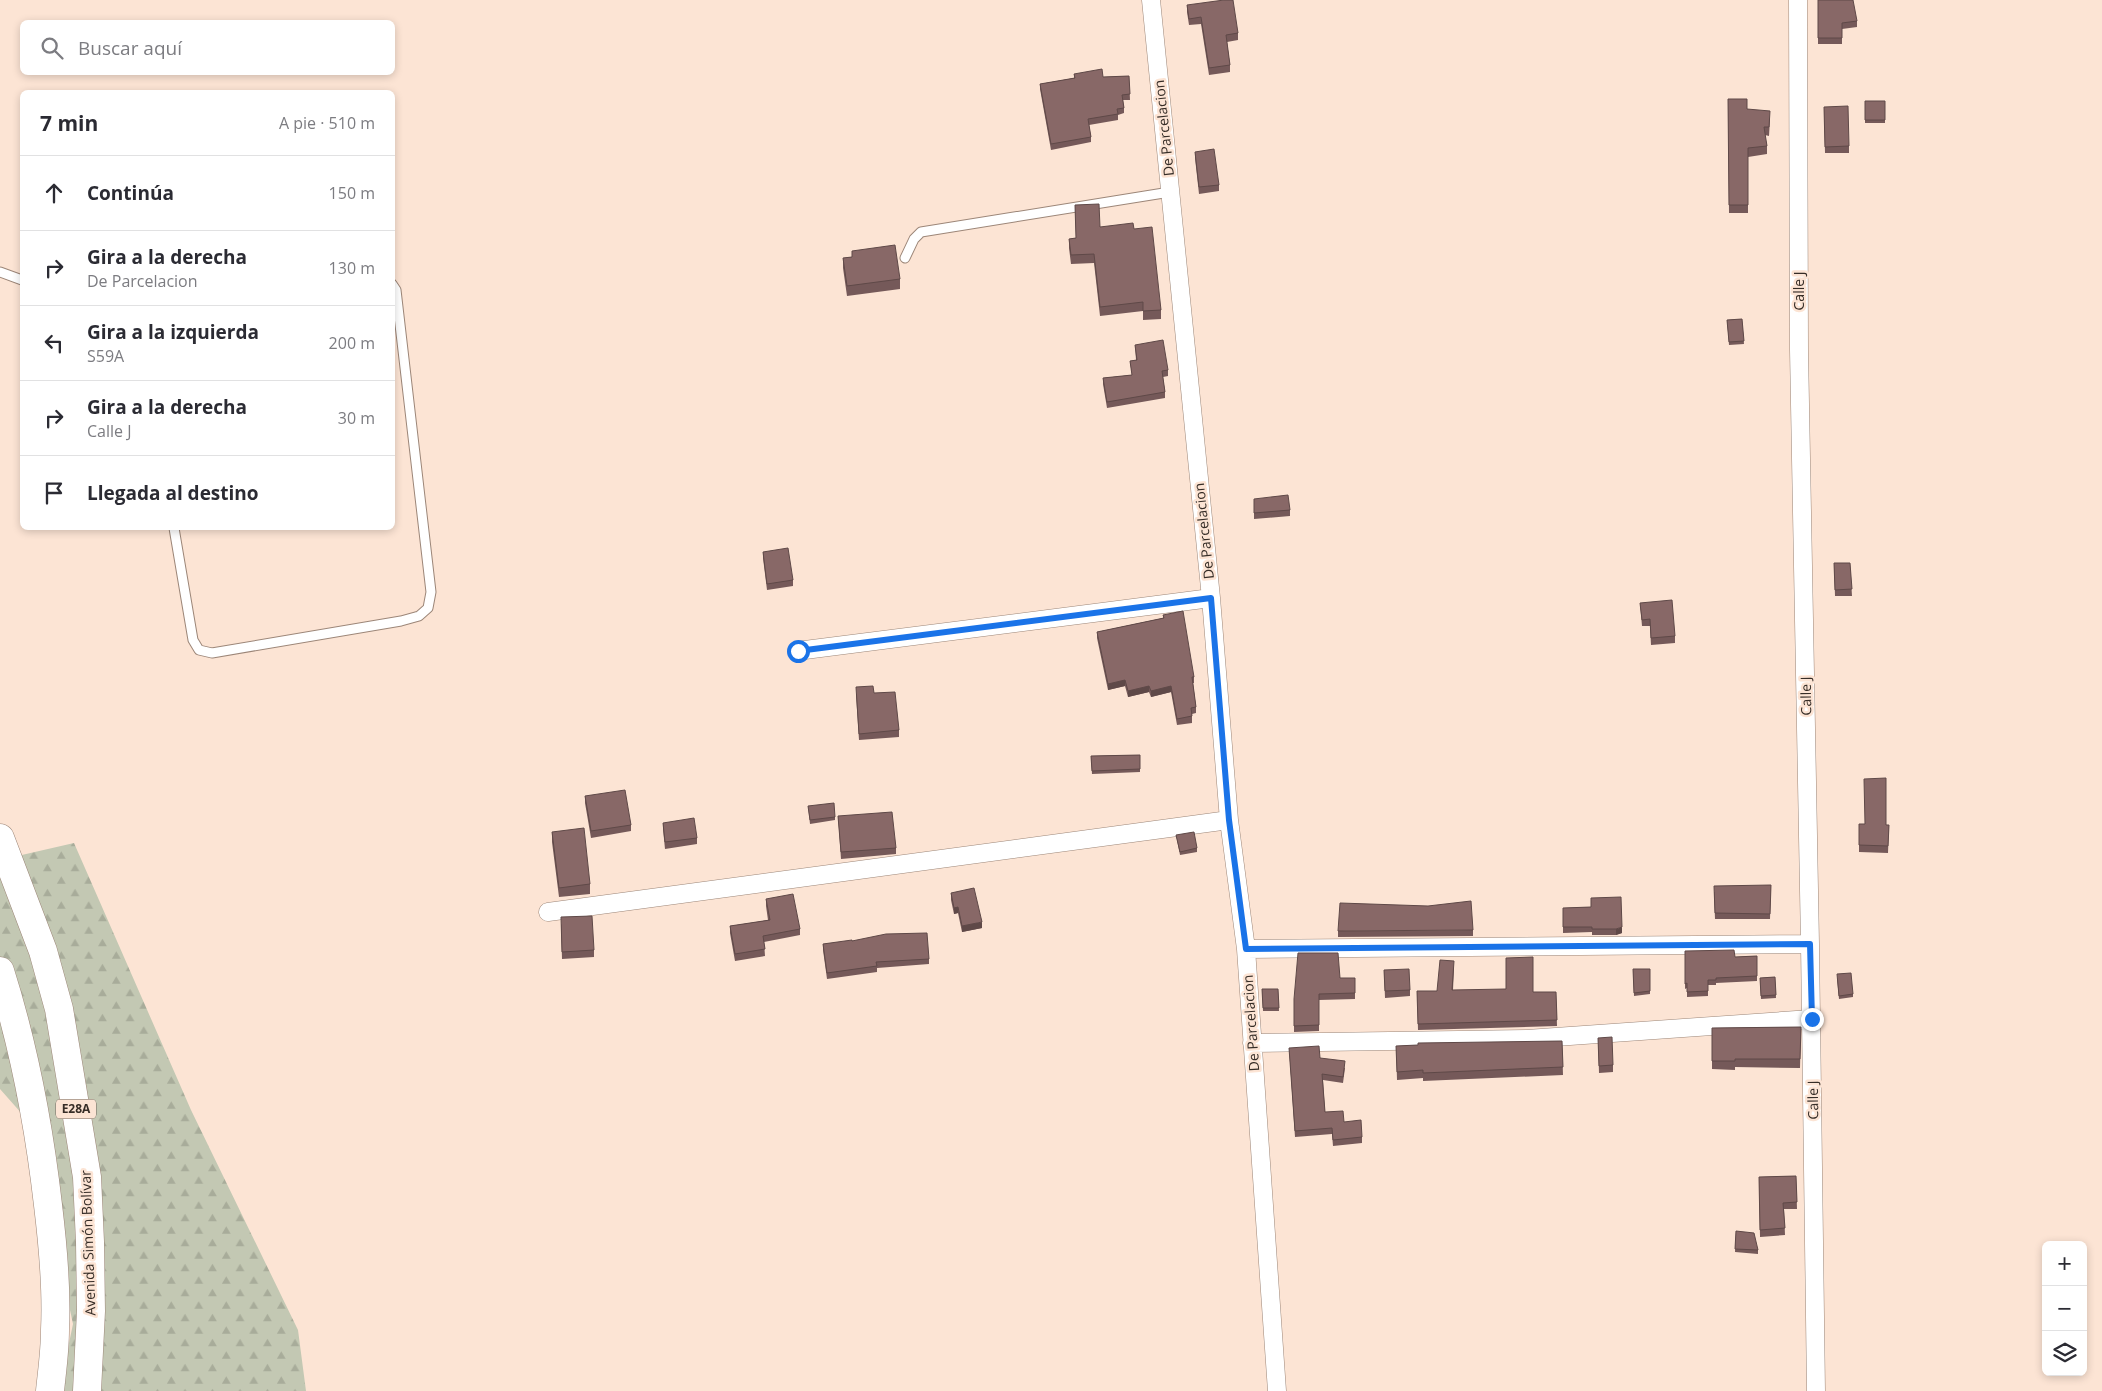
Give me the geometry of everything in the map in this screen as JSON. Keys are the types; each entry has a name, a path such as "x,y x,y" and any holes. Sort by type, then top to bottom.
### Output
{"highway":[{"name":"Avenida Simón Bolívar","path":"0,838 43,951 59,1009 87,1177 91,1311 87,1391"},
{"name":"E28A","path":"0,971 30,1087 44,1172 54,1252 56,1329 50,1391"}],"street":[{"name":"De Parcelacion","path":"1152,0 1211,598 1229,820 1246,949 1277,1391"},
{"name":"Calle J","path":"1798,0 1799,350 1812,1019 1816,1391"},
{"path":"798,651 1211,598"},
{"path":"548,912 1229,820"},
{"path":"1246,949 1810,944"},
{"path":"1252,1044 1527,1038 1812,1019"}],"lane":[{"path":"905,258 914,239 921,232 1170,192"},
{"path":"0,272 20,279"},
{"path":"174,530 193,640 198,650 212,653 401,621 419,616 428,608 431,592 395,288"}],"green space":[{"path":"74,843 191,1110 298,1330 306,1391 59,1391 73,1324 30,1123 0,1089 0,860"}],"building":[{"path":"1233,0 1238,33 1226,35 1230,65 1209,68 1201,17 1189,19 1187,5"},
{"path":"1818,0 1853,0 1857,21 1842,23 1842,38 1818,38"},
{"path":"1102,69 1103,77 1129,76 1130,94 1122,95 1124,108 1117,109 1118,114 1088,119 1091,137 1051,144 1040,84 1075,78 1074,74"},
{"path":"1728,99 1747,99 1747,109 1770,111 1769,127 1764,127 1767,146 1748,148 1748,205 1729,205"},
{"path":"1865,101 1885,101 1885,120 1865,120"},
{"path":"1848,106 1849,146 1825,147 1824,107"},
{"path":"1214,149 1219,185 1199,187 1195,152"},
{"path":"1099,204 1100,227 1133,223 1134,229 1152,227 1161,310 1143,311 1143,302 1100,307 1094,254 1071,255 1069,239 1076,238 1075,205"},
{"path":"895,245 900,279 847,286 843,258 852,257 852,251"},
{"path":"1742,319 1744,341 1729,342 1727,320"},
{"path":"1163,340 1168,370 1162,371 1165,392 1107,402 1103,378 1132,375 1130,361 1137,360 1135,345"},
{"path":"1288,495 1290,510 1254,513 1254,499"},
{"path":"788,548 793,580 767,584 763,552"},
{"path":"1834,563 1850,563 1852,589 1835,590"},
{"path":"1672,600 1675,636 1651,638 1650,619 1642,620 1640,603"},
{"path":"1183,611 1194,677 1192,677 1196,707 1191,708 1192,716 1177,719 1171,686 1151,691 1149,686 1128,691 1125,680 1108,684 1097,632 1164,618 1163,615"},
{"path":"873,686 874,693 895,692 899,730 859,734 856,687"},
{"path":"1140,755 1140,769 1092,771 1091,756"},
{"path":"1886,778 1886,825 1889,825 1888,846 1859,845 1859,824 1865,824 1864,779"},
{"path":"625,790 631,825 591,831 585,796"},
{"path":"834,803 835,817 810,820 808,806"},
{"path":"892,812 896,848 841,852 838,816"},
{"path":"694,818 697,838 665,842 663,823"},
{"path":"584,828 590,884 559,888 552,832"},
{"path":"1194,832 1197,848 1180,852 1176,835"},
{"path":"1771,885 1770,914 1715,913 1714,886"},
{"path":"974,888 982,922 962,926 958,907 954,908 951,893"},
{"path":"793,894 800,929 763,936 765,949 735,954 730,926 770,920 766,899"},
{"path":"1621,897 1622,927 1616,929 1592,929 1592,927 1563,927 1563,908 1591,907 1591,898"},
{"path":"1471,901 1473,930 1338,931 1340,903 1428,906"},
{"path":"592,916 594,950 562,952 561,917"},
{"path":"927,933 929,959 876,962 877,966 827,973 823,944 852,941 886,934"},
{"path":"1734,950 1735,957 1757,956 1757,976 1716,978 1716,980 1708,980 1708,991 1687,992 1687,983 1685,984 1685,951"},
{"path":"1298,953 1338,953 1340,978 1355,978 1355,993 1319,994 1319,1025 1294,1026"},
{"path":"1533,957 1533,992 1556,992 1557,1020 1418,1024 1417,991 1437,991 1440,960 1454,961 1452,990 1506,989 1506,958"},
{"path":"1409,969 1410,990 1385,991 1384,970"},
{"path":"1633,969 1650,969 1650,991 1634,993"},
{"path":"1851,973 1853,994 1839,996 1837,974"},
{"path":"1775,977 1776,995 1761,996 1760,978"},
{"path":"1262,989 1278,989 1279,1008 1263,1008"},
{"path":"1801,1027 1800,1059 1712,1061 1712,1028"},
{"path":"1612,1037 1613,1065 1599,1066 1598,1038"},
{"path":"1562,1041 1563,1067 1423,1073 1423,1070 1397,1072 1396,1046 1418,1045 1418,1043"},
{"path":"1319,1046 1320,1058 1345,1061 1343,1077 1322,1074 1325,1112 1343,1111 1344,1122 1361,1120 1362,1137 1333,1140 1332,1128 1295,1131 1289,1048"},
{"path":"1796,1176 1797,1202 1783,1203 1785,1228 1760,1230 1759,1177"},
{"path":"1736,1231 1754,1233 1758,1250 1735,1249"}],"route":[{"path":"798,651 1211,598 1229,820 1246,949 1810,944 1812,1019"}]}
